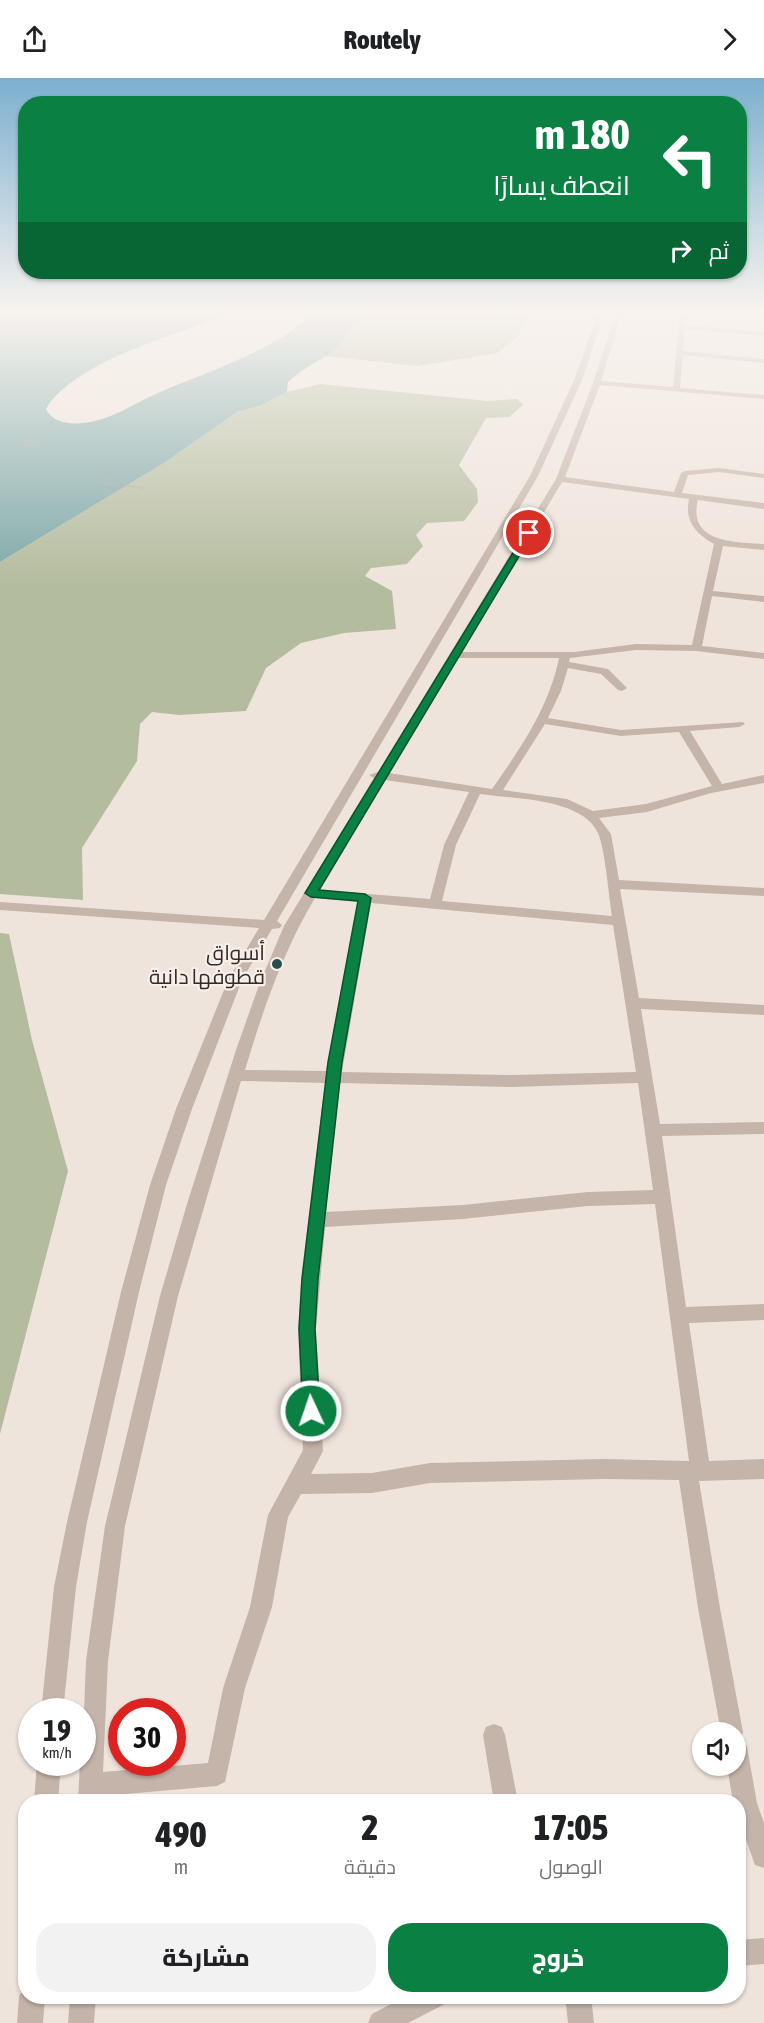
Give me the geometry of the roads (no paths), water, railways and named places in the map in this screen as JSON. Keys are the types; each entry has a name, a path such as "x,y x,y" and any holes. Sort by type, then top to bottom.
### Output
{"street":[{"path":"53,1698 65,1587 77,1522 130,1292 158,1185 184,1109 235,980 360,773 534,476 568,404"},
{"path":"365,898 334,1077 317,1220 307,1329 313,1451 278,1515 261,1608 234,1688 217,1774 90,1793 96,1661 115,1526 169,1296 235,1075 266,985 291,926 560,479 590,404"},
{"path":"677,495 685,473 719,470 764,476"},
{"path":"560,479 764,506"},
{"path":"694,497 690,508 693,524 706,537 719,543 764,546"},
{"path":"696,648 719,543"},
{"path":"708,593 764,599"},
{"path":"564,660 636,647 696,648 764,656"},
{"path":"454,655 564,660 604,671 622,688"},
{"path":"496,792 531,741 564,660"},
{"path":"541,720 621,733 739,724"},
{"path":"683,729 719,788"},
{"path":"360,773 567,803 591,815 605,834 653,1130 679,1315 709,1608 730,1722"},
{"path":"591,815 647,808 719,788 764,779"},
{"path":"435,904 450,845 476,789"},
{"path":"613,884 764,892"},
{"path":"311,893 619,921"},
{"path":"0,906 291,926"},
{"path":"632,1003 764,1010"},
{"path":"235,1075 512,1081 644,1077"},
{"path":"653,1130 764,1128"},
{"path":"317,1220 463,1212 588,1199 662,1197"},
{"path":"679,1315 764,1312"},
{"path":"295,1484 372,1483 430,1473 603,1469 694,1471 764,1469"},
{"path":"494,1735 505,1794"},
{"path":"47,1794 48,1776"},
{"path":"741,1776 744,1794"},
{"path":"746,1803 764,1856"},
{"path":"746,1952 764,1951"},
{"path":"30,2023 31,2004"},
{"path":"81,2023 82,2004"},
{"path":"381,2023 418,2004"},
{"path":"579,2004 581,2023"}],"water":[{"path":"0,404 50,404 46,409 55,419 67,423 82,423 111,416 136,404 264,404 237,412 164,463 0,562"}],"place":[{"name":"أسواق قطوفها دانية","path":"277,964"}]}
